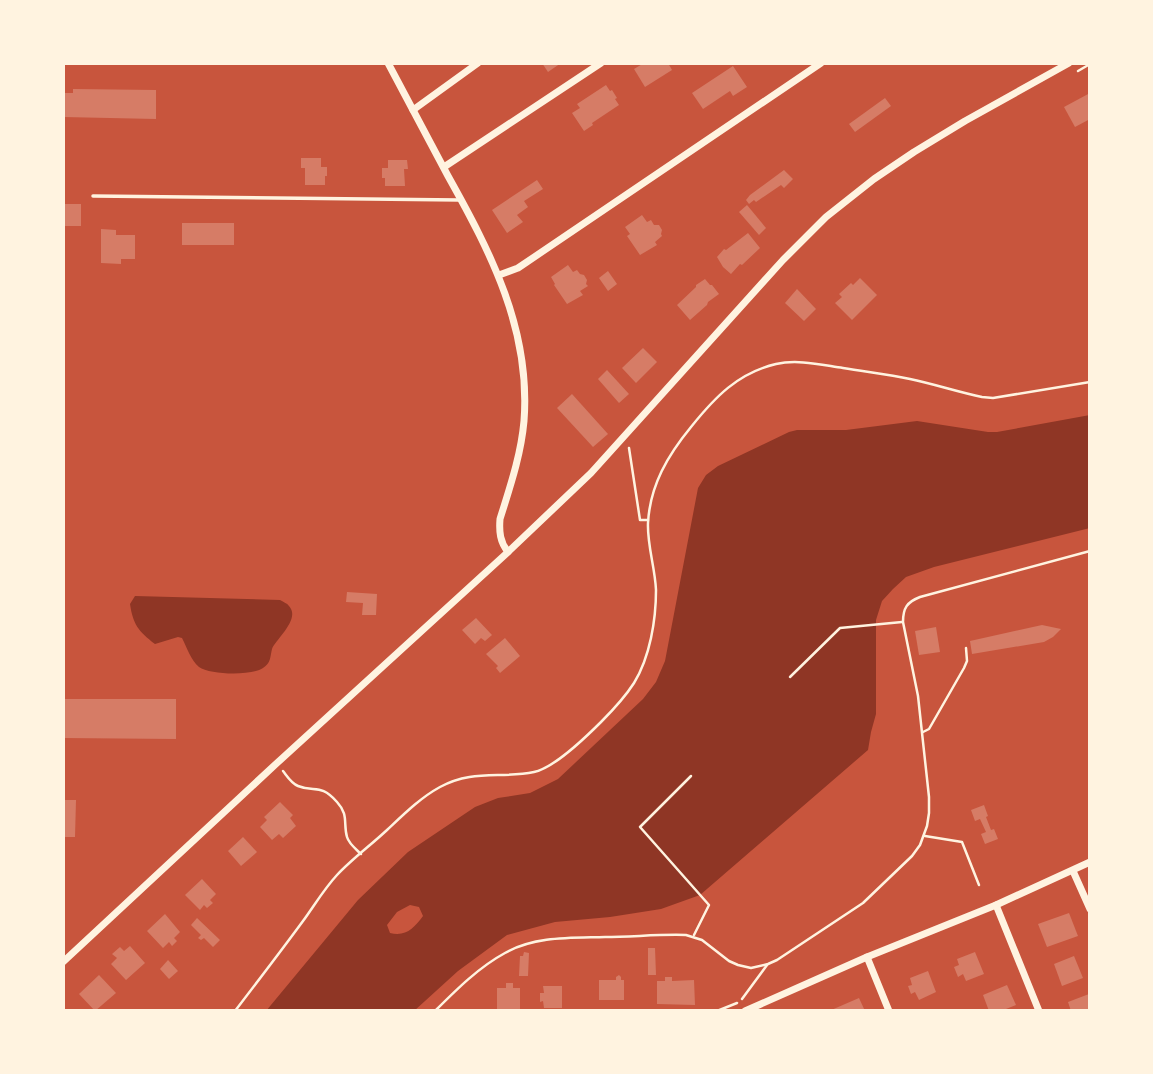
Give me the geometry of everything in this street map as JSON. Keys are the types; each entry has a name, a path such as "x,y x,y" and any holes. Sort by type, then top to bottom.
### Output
{"street":[{"path":"388,63 485,244 506,293 514,323 521,356 524,423 519,453 500,519 500,539 508,552"},
{"path":"413,110 478,63"},
{"path":"444,167 601,63"},
{"path":"499,275 518,268 821,63"},
{"path":"63,962 591,473 783,260 826,217 914,152 1069,63"},
{"path":"745,1011 867,957 996,905 1090,862"},
{"path":"1073,871 1090,909"},
{"path":"996,905 1038,1011"},
{"path":"867,957 889,1011"}],"lane":[{"path":"93,196 462,200"}],"path":[{"path":"1078,70 1090,64"},
{"path":"235,1011 336,876 421,799 456,780 478,775 535,772 545,768 600,723 619,703 635,681 651,636 656,589 648,520 656,484 678,443 726,388 762,369 784,363 803,362 909,379 993,398 1090,382"},
{"path":"622,440 628,447 640,520 648,520"},
{"path":"435,1011 492,961 514,948 533,942 578,937 664,934 694,936 710,944 738,965 751,968 777,960 863,903 912,856 920,845 929,813 923,732 903,622 907,604 914,599 1090,551"},
{"path":"790,677 840,628 903,622"},
{"path":"923,732 929,729 964,668 967,661 966,648"},
{"path":"276,763 294,784 323,790 338,803 346,818 346,835 349,842 360,854"},
{"path":"691,776 640,827 709,905 694,936"},
{"path":"923,835 962,842 979,885"},
{"path":"717,1011 740,1002 768,964"}],"shaded area":[{"path":"1090,415 1090,528 934,567 906,577 893,589 882,601 876,620 876,714 868,750 700,895 661,909 555,922 507,935 458,971 414,1011 266,1011 358,900 408,852 475,807 498,798 530,793 558,779 643,699 656,682 665,661 698,488 706,475 718,466 797,430 846,430 917,421 997,432","holes":["410,905 419,907 423,916 413,928 401,934 390,933 387,925 397,912"]},
{"path":"135,596 280,600 289,606 292,617 272,649 266,666 258,671 221,673 199,667 182,638 155,644 144,635 137,627 131,611 130,604"}],"building":[{"path":"542,63 561,63 548,72"},
{"path":"644,63 668,63 672,70 645,87 634,69"},
{"path":"733,66 747,87 733,96 730,91 703,109 692,93"},
{"path":"606,85 612,90 619,105 584,131 572,113 580,108 577,104"},
{"path":"73,89 156,90 156,119 63,117 63,93 73,93"},
{"path":"1090,93 1090,119 1075,127 1064,107"},
{"path":"885,98 891,106 855,132 849,124"},
{"path":"301,158 321,158 321,167 327,167 325,185 305,185 305,168 301,168"},
{"path":"388,160 407,160 408,169 404,169 405,186 385,186 382,168 388,168"},
{"path":"784,170 793,179 784,188 781,185 749,204 746,200 750,195"},
{"path":"537,180 543,189 524,201 528,207 517,215 523,222 507,233 492,210"},
{"path":"63,204 81,204 81,226 63,226"},
{"path":"747,205 766,228 759,235 739,212"},
{"path":"642,215 647,222 651,220 654,225 659,225 662,236 655,242 657,245 640,255 627,236 630,234 625,227"},
{"path":"182,223 234,223 234,245 182,245"},
{"path":"101,229 116,230 116,235 135,235 135,259 121,259 121,264 101,263"},
{"path":"748,233 760,248 731,274 717,257"},
{"path":"568,265 573,272 577,270 584,275 588,286 580,291 583,295 567,304 551,277"},
{"path":"608,271 617,284 608,291 599,278"},
{"path":"860,278 877,295 852,320 835,303 842,297 839,294"},
{"path":"705,279 719,294 690,320 677,305"},
{"path":"797,289 816,309 804,321 785,303"},
{"path":"643,348 657,362 636,383 622,368"},
{"path":"607,370 629,394 619,403 598,379"},
{"path":"572,394 608,434 593,447 557,408"},
{"path":"347,592 377,594 376,615 362,615 363,603 346,602"},
{"path":"476,618 492,635 485,641 481,638 475,644 462,630"},
{"path":"1042,625 1061,629 1044,642 972,654 970,641"},
{"path":"936,627 940,652 919,655 915,631"},
{"path":"505,638 520,656 500,673 496,668 498,666 486,654"},
{"path":"63,699 176,699 176,739 63,738"},
{"path":"63,800 76,800 75,837 63,837"},
{"path":"280,802 293,815 290,818 296,826 283,838 279,834 272,840 260,827 267,820 264,817"},
{"path":"984,805 991,830 994,829 998,839 985,844 981,834 986,832 980,819 975,821 971,810"},
{"path":"243,837 257,852 241,866 228,851"},
{"path":"202,879 216,894 210,900 213,903 207,908 204,905 200,910 185,895"},
{"path":"1069,913 1078,936 1047,947 1038,924"},
{"path":"165,914 180,932 174,938 177,941 172,946 169,942 163,948 147,931"},
{"path":"197,918 220,940 213,947 204,938 198,938 201,935 191,925"},
{"path":"130,946 145,963 126,980 111,964 117,958 112,954 120,947 124,951"},
{"path":"648,948 655,948 656,975 648,975"},
{"path":"524,952 529,953 528,976 519,976 520,956 523,956"},
{"path":"975,952 984,974 966,981 963,974 958,977 954,967 959,965 957,959"},
{"path":"1074,956 1083,978 1062,986 1054,964"},
{"path":"168,960 178,971 169,979 160,969"},
{"path":"928,971 936,992 919,1000 915,992 911,994 908,986 912,985 910,978"},
{"path":"99,975 116,993 95,1011 79,994"},
{"path":"619,975 621,980 624,980 624,1000 599,1000 599,980 616,980"},
{"path":"665,977 672,977 672,981 694,980 695,1005 657,1004 657,981 665,981"},
{"path":"506,983 513,983 513,988 520,988 520,1011 497,1010 497,988 506,988"},
{"path":"1007,985 1016,1005 1001,1011 989,1011 983,995"},
{"path":"543,986 562,986 562,1008 544,1008 543,1001 540,1002 540,993 544,993"},
{"path":"1089,994 1090,1011 1071,1011 1068,1002"},
{"path":"859,998 865,1011 829,1011"}]}
